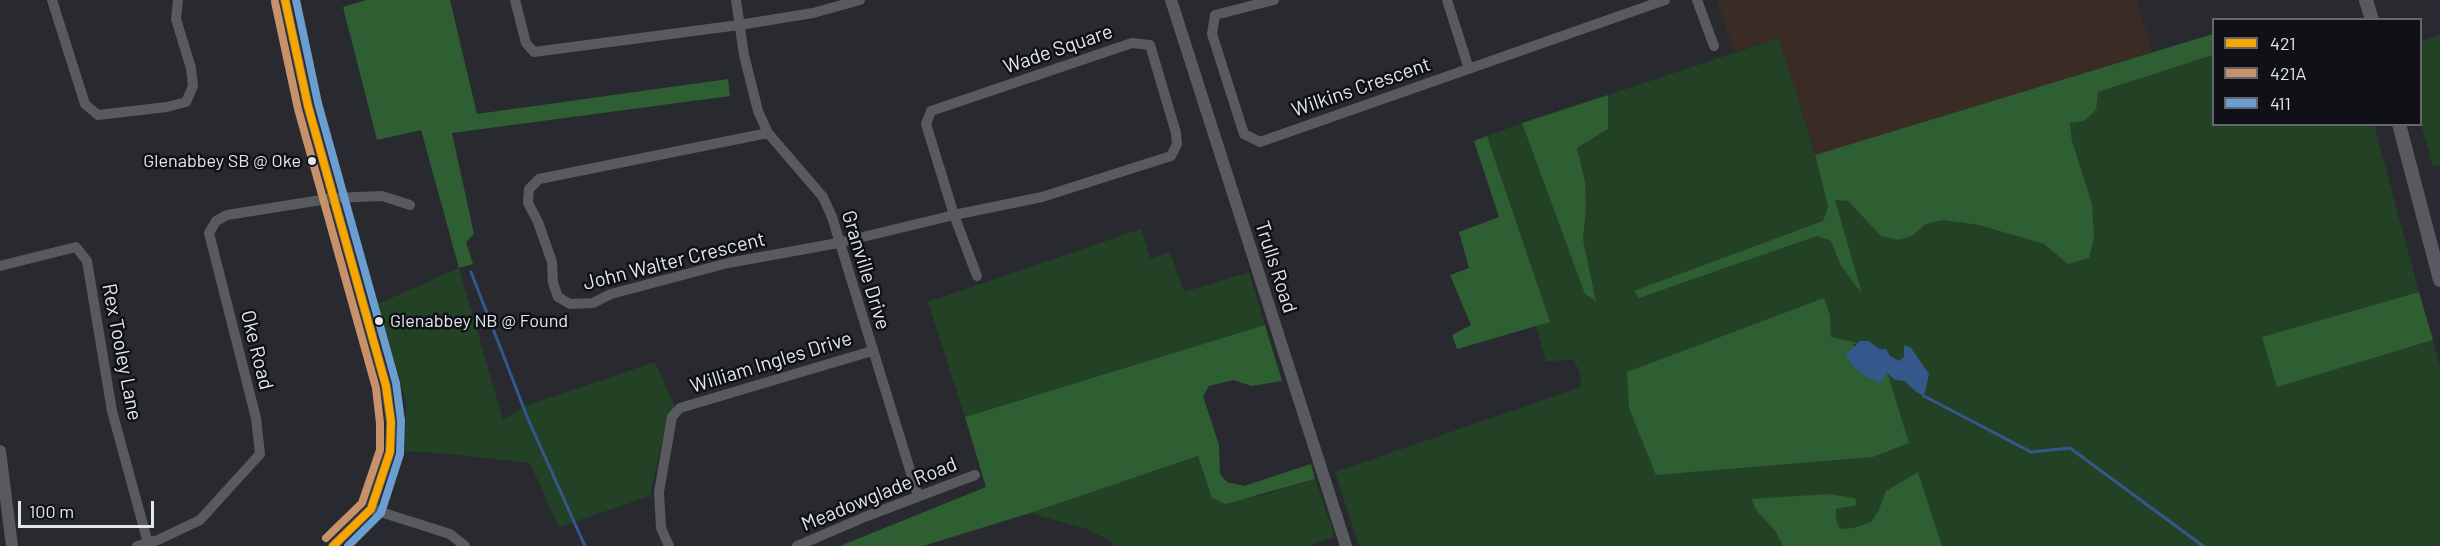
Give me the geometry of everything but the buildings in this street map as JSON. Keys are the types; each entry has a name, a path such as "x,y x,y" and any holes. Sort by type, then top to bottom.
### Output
{"main road":[{"path":"2366,0 2371,18"},
{"path":"2400,126 2440,280"}],"street":[{"path":"52,0 85,104 99,115 167,107 186,102 194,86 176,19 178,0"},
{"path":"285,0 308,106 386,386 391,422 390,452 371,509 333,546"},
{"path":"515,0 526,43 534,52 740,25 813,13 860,0"},
{"name":"Granville Drive","path":"736,0 758,111 768,133 823,197 832,216 838,243 918,496"},
{"name":"Trulls Road","path":"1171,0 1346,546"},
{"name":"Wilkins Crescent","path":"1274,0 1215,15 1212,34 1244,135 1260,142 1665,0"},
{"path":"1447,0 1469,69"},
{"path":"1697,0 1714,46"},
{"name":"Wade Square","path":"838,243 1042,197 1171,156 1177,144 1176,133 1150,45 1132,43 931,111 926,124 954,215"},
{"name":"John Walter Crescent","path":"768,133 539,179 529,189 528,203 538,222 552,262 553,283 558,297 570,304 593,303 611,294 728,263 838,243"},
{"path":"334,198 382,196 410,205"},
{"name":"Oke Road","path":"142,544 200,520 260,454 256,418 209,233 216,221 227,215 334,198"},
{"path":"954,215 978,276"},
{"name":"Rex Tooley Lane","path":"0,266 76,247 87,261 112,411 142,544"},
{"name":"William Ingles Drive","path":"669,546 661,528 659,492 672,417 680,408 872,351"},
{"path":"0,452 12,546"},
{"name":"Meadowglade Road","path":"797,546 975,475"},
{"path":"371,509 450,534 465,546"}],"shaded area":[{"path":"1717,0 2136,0 2153,52 1815,155 1779,38 1734,52"}],"green space":[{"path":"366,0 450,0 477,114 728,79 730,96 452,133 474,234 466,242 473,264 459,268 421,130 377,140 343,7"},
{"path":"2212,34 2212,55 2098,92 2096,110 2084,121 2070,123 2072,141 2092,204 2094,238 2089,258 2068,264 2044,244 1979,225 1943,220 1926,224 1912,236 1899,240 1881,236 1848,201 1835,200 1862,294 1840,264 1831,241 1817,236 1639,298 1634,291 1823,221 1828,207 1815,155"},
{"path":"2440,35 2440,165 2433,167 2422,126 2422,41"},
{"path":"1779,38 1815,155 1828,207 1823,221 1639,298 1817,236 1831,241 1840,264 1861,292 1834,200 1848,201 1881,236 1899,240 1912,236 1926,224 1943,220 1979,225 2044,244 2068,264 2072,141 2070,122 2097,92 2212,55 2212,126 2374,126 2419,292 2263,337 2277,387 2433,340 2440,367 2440,546 1942,546 1918,472 1886,491 1878,513 1871,522 1853,528 1840,529 1836,519 1836,508 1857,505 1855,498 1829,494 1808,496 1757,511 1776,532 1783,546 1359,546 1335,472 1581,387 1580,373 1574,360 1546,361 1536,326 1549,321 1487,136 1522,123 1585,293 1596,299 1583,239 1586,208 1585,181 1577,148 1608,129 1608,95","holes":["1824,298 1830,315 1831,337 1879,350 1909,443 1873,457 1656,475"]},
{"path":"1608,95 1608,129 1577,148 1585,181 1586,208 1583,239 1596,301 1585,294 1522,123"},
{"path":"1487,136 1550,322 1457,349 1452,335 1471,325 1450,275 1469,268 1459,232 1499,217 1474,141"},
{"path":"1141,229 1150,259 1170,252 1184,292 1249,272 1265,325 965,417 928,302"},
{"path":"459,268 503,420 525,406 655,362 676,409 663,436 650,496 559,527 530,463 405,451 406,401 378,304"},
{"path":"2419,292 2433,340 2277,387 2262,337"},
{"path":"1824,298 1830,315 1831,337 1858,343 1853,345 1887,372 1909,443 1873,457 1656,475 1629,408 1627,372"},
{"path":"1265,325 1282,381 1252,386 1233,380 1209,386 1203,396 1219,445 1220,474 1227,482 1244,486 1311,464 1315,479 1226,504 1212,498 1198,456 1030,513 923,546 840,546 986,487 965,417"},
{"path":"1198,456 1212,498 1261,496 1315,479 1335,537 1308,546 1114,546 1110,541 1087,529 1030,513"},
{"path":"1918,472 1942,546 1783,546 1776,532 1757,511 1751,499 1829,494 1855,498 1857,505 1836,509 1836,519 1840,529 1853,528 1871,522 1878,512 1886,491"}],"water":[{"path":"1860,341 1869,341 1879,349 1886,349 1890,356 1899,361 1904,357 1904,345 1911,348 1929,374 1924,396 1905,381 1895,380 1887,373 1880,383 1864,376 1851,364 1846,354"}],"waterway":[{"path":"471,272 528,419 585,546"},
{"path":"1924,396 2031,452 2070,448 2203,546"}],"transit line":[{"name":"421","path":"285,0 308,106 386,386 391,422 390,452 371,509 333,546"},
{"name":"411","path":"296,0 318,103 396,383 401,421 400,454 381,513 348,546"},
{"name":"421A","path":"275,2 298,109 376,388 380,423 380,450 362,503 326,538"}],"place":[{"name":"Glenabbey SB @ Oke","path":"312,161"},
{"name":"Glenabbey NB @ Found","path":"379,321"}]}
